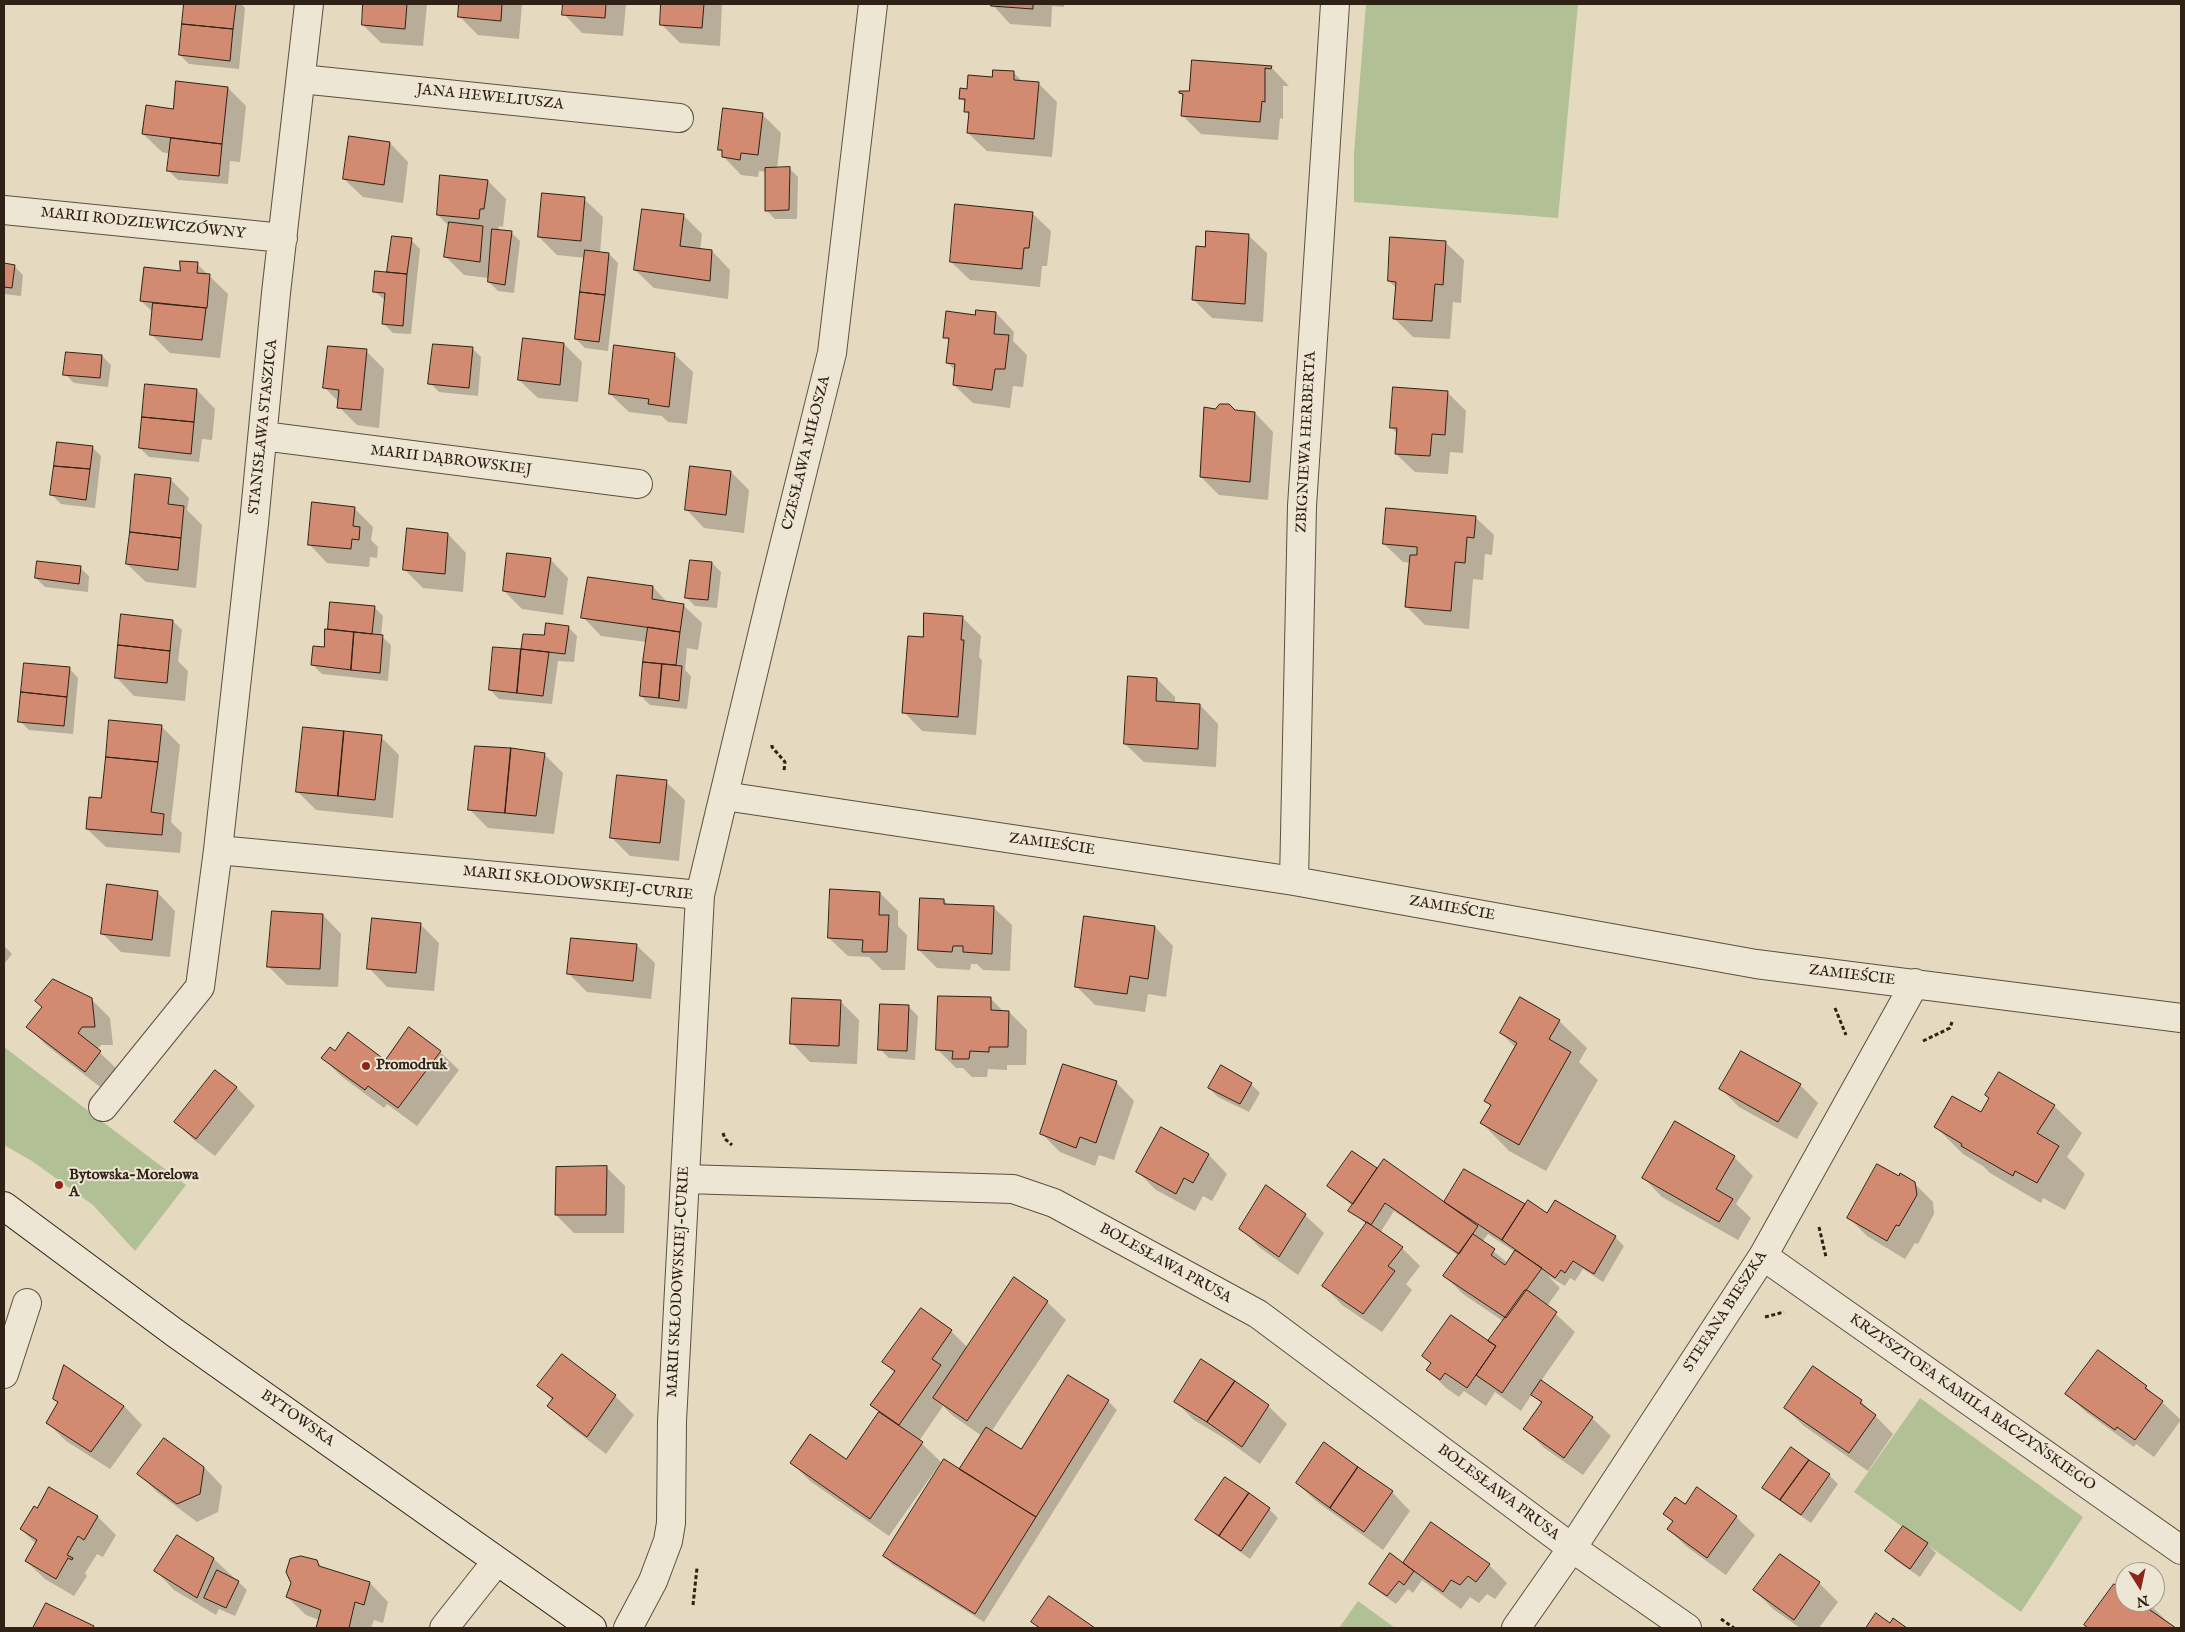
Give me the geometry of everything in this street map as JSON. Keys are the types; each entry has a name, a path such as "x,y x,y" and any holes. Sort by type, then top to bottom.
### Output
{"street":[{"name":"STANISŁAWA STASZICA","path":"218,850 309,4"},
{"name":"CZESŁAWA MIŁOSZA","path":"700,895 832,353 873,4"},
{"name":"ZBIGNIEWA HERBERTA","path":"1294,881 1302,506 1335,4"},
{"name":"JANA HEWELIUSZA","path":"301,79 679,118"},
{"name":"MARII RODZIEWICZÓWNY","path":"4,210 283,238"},
{"name":"MARII DĄBROWSKIEJ","path":"263,436 638,484"},
{"name":"ZAMIEŚCIE","path":"724,796 1294,881 1756,964 2181,1018"},
{"name":"MARII SKŁODOWSKIEJ-CURIE","path":"218,850 700,895 672,1421 671,1523 668,1541 653,1581 628,1628"},
{"path":"103,1107 200,987 218,850"},
{"name":"STEFANA BIESZKA","path":"1516,1628 1572,1548 1763,1256 1914,984"},
{"name":"BOLESŁAWA PRUSA","path":"685,1179 1012,1190 1054,1203 1258,1314 1572,1548 1687,1628"},
{"name":"BYTOWSKA","path":"4,1206 175,1333 592,1628"},
{"name":"KRZYSZTOFA KAMILA BACZYŃSKIEGO","path":"1763,1256 2181,1550"},
{"path":"4,1374 27,1303"},
{"path":"444,1628 497,1560"}],"path":[{"path":"772,738 772,748 785,762 780,805"},
{"path":"1835,973 1832,1001 1849,1041"},
{"path":"1920,1042 1950,1028 1960,990"},
{"path":"723,1131 725,1139 739,1152"},
{"path":"1818,1221 1827,1259"},
{"path":"1757,1319 1793,1310"},
{"path":"1718,1617 1734,1628"}],"green space":[{"path":"1366,4 1578,4 1558,218 1354,202 1354,153"},
{"path":"4,1047 186,1185 135,1251 93,1205 32,1161 4,1145"},
{"path":"1920,1398 2083,1517 2021,1612 1854,1492"},
{"path":"1358,1601 1395,1628 1339,1628"}],"building":[{"path":"184,4 236,4 233,29 182,24"},
{"path":"363,4 407,4 405,29 362,25"},
{"path":"459,4 502,4 501,21 458,17"},
{"path":"563,4 606,4 605,18 562,15"},
{"path":"661,4 704,4 702,28 660,25"},
{"path":"991,4 1033,4 1033,9 991,6"},
{"path":"182,24 233,29 230,61 179,55"},
{"path":"1192,60 1272,66 1271,69 1265,68 1265,102 1262,101 1260,122 1181,116 1183,94 1179,93 1179,91 1189,91"},
{"path":"993,70 1014,71 1014,80 1039,82 1034,139 967,133 969,112 964,112 965,99 959,99 960,88 967,89 968,75 992,77"},
{"path":"176,81 228,87 222,144 142,134 146,105 173,109"},
{"path":"723,108 763,113 758,155 741,153 740,160 722,157 722,150 718,150"},
{"path":"349,136 390,142 384,185 343,179"},
{"path":"171,138 222,144 219,176 167,171"},
{"path":"790,167 789,210 765,211 765,168"},
{"path":"440,175 488,180 484,209 480,209 479,219 437,215"},
{"path":"542,193 585,197 581,241 538,237"},
{"path":"955,204 1033,212 1029,248 1024,248 1022,269 950,262"},
{"path":"642,209 684,214 680,246 712,250 710,281 634,270"},
{"path":"449,222 483,226 480,262 444,257"},
{"path":"492,229 512,231 505,285 488,282"},
{"path":"1206,231 1249,234 1245,304 1192,300 1196,246 1205,247"},
{"path":"392,236 412,238 407,274 387,272"},
{"path":"1390,237 1446,241 1443,285 1435,284 1432,321 1393,319 1396,282 1388,281"},
{"path":"585,250 609,253 605,295 580,292"},
{"path":"180,261 198,262 197,273 210,274 207,308 140,301 144,267 180,271"},
{"path":"4,263 15,265 12,288 4,287"},
{"path":"375,271 407,274 403,326 382,324 385,293 373,292"},
{"path":"580,292 605,295 599,342 575,339"},
{"path":"153,303 206,308 202,340 150,335"},
{"path":"976,310 996,312 994,334 1009,335 1005,369 995,369 992,390 953,385 955,364 946,363 949,338 943,338 946,311 975,315"},
{"path":"523,338 564,343 560,385 518,380"},
{"path":"433,344 473,347 469,388 428,384"},
{"path":"614,345 675,353 669,407 648,404 649,399 609,394"},
{"path":"328,346 367,349 361,410 337,408 339,390 323,388"},
{"path":"66,352 102,355 100,378 63,375"},
{"path":"145,384 197,389 194,422 142,417"},
{"path":"1393,387 1448,391 1445,435 1432,434 1430,456 1395,454 1397,428 1390,428"},
{"path":"1220,404 1229,404 1235,410 1255,412 1250,482 1200,477 1204,407 1215,409"},
{"path":"142,417 194,422 191,454 139,448"},
{"path":"57,442 93,446 90,469 54,466"},
{"path":"54,466 90,469 86,500 50,495"},
{"path":"690,466 731,471 726,515 685,510"},
{"path":"135,474 171,478 168,504 184,506 181,538 130,532"},
{"path":"312,502 355,507 353,526 360,527 359,540 352,539 351,549 308,545"},
{"path":"1386,508 1476,516 1474,538 1467,537 1465,563 1455,562 1451,611 1405,607 1410,555 1417,555 1417,547 1383,544"},
{"path":"407,528 448,533 445,574 403,570"},
{"path":"130,532 181,538 178,570 126,564"},
{"path":"507,553 551,558 545,597 503,591"},
{"path":"690,560 712,562 708,600 685,598"},
{"path":"37,561 81,566 79,584 35,578"},
{"path":"588,577 653,586 652,599 684,604 680,632 581,618"},
{"path":"330,602 375,606 372,634 328,629"},
{"path":"924,613 963,616 961,640 964,640 958,717 902,713 908,636 923,637"},
{"path":"121,614 173,620 170,651 118,645"},
{"path":"546,623 569,626 565,654 521,649 523,634 544,635"},
{"path":"648,627 680,632 676,665 643,662"},
{"path":"325,629 354,632 351,670 311,665 313,646 324,647"},
{"path":"354,632 383,635 380,673 351,670"},
{"path":"118,645 170,651 167,683 115,678"},
{"path":"493,647 521,649 517,693 489,690"},
{"path":"521,649 549,652 543,696 517,693"},
{"path":"643,662 662,664 659,698 640,696"},
{"path":"24,663 70,667 67,697 21,692"},
{"path":"662,664 682,666 679,701 659,698"},
{"path":"1128,676 1157,678 1156,701 1200,704 1198,749 1124,744"},
{"path":"21,692 67,697 64,726 18,722"},
{"path":"109,720 162,725 158,762 106,757"},
{"path":"303,727 344,731 338,796 296,792"},
{"path":"344,731 382,735 375,800 338,796"},
{"path":"475,746 511,748 505,813 468,810"},
{"path":"511,748 545,753 536,816 505,813"},
{"path":"106,757 158,762 151,812 164,814 162,835 86,829 89,797 101,798"},
{"path":"617,775 667,780 660,843 610,838"},
{"path":"107,884 158,891 152,940 101,934"},
{"path":"830,889 880,892 879,915 889,915 887,952 862,952 863,940 828,938"},
{"path":"920,898 944,899 944,904 994,906 992,954 963,952 963,946 953,946 952,952 918,950"},
{"path":"272,911 323,914 320,969 267,967"},
{"path":"1084,916 1155,926 1148,979 1130,976 1127,994 1075,987"},
{"path":"372,918 421,923 416,973 367,969"},
{"path":"571,938 637,944 633,981 567,974"},
{"path":"53,979 92,998 95,1027 82,1027 78,1033 101,1051 85,1072 26,1027 42,1007 35,1001"},
{"path":"938,996 991,997 991,1010 1009,1011 1008,1047 989,1047 989,1052 970,1051 969,1059 952,1059 953,1051 936,1050"},
{"path":"1520,997 1560,1020 1549,1039 1571,1052 1519,1145 1480,1123 1491,1105 1484,1101 1517,1043 1500,1033"},
{"path":"792,998 841,1000 839,1046 790,1044"},
{"path":"880,1004 909,1005 907,1051 878,1050"},
{"path":"409,1027 441,1051 398,1108 368,1086 365,1090 321,1058 330,1047 335,1051 348,1032 385,1060"},
{"path":"1741,1051 1801,1084 1778,1122 1719,1089"},
{"path":"1063,1064 1117,1081 1096,1143 1080,1137 1076,1148 1040,1134"},
{"path":"1221,1065 1252,1083 1240,1104 1208,1088"},
{"path":"215,1070 237,1087 196,1139 174,1122"},
{"path":"1999,1072 2055,1105 2037,1133 2059,1146 2037,1183 2015,1171 2013,1176 1961,1146 1962,1144 1934,1127 1952,1096 1981,1112 1989,1098 1985,1095"},
{"path":"1675,1121 1735,1156 1716,1189 1733,1199 1719,1222 1642,1178"},
{"path":"1161,1127 1209,1154 1193,1183 1184,1178 1176,1194 1136,1172"},
{"path":"1352,1151 1377,1168 1353,1204 1327,1186"},
{"path":"1384,1159 1478,1226 1459,1254 1385,1203 1371,1225 1348,1211"},
{"path":"1877,1164 1899,1176 1900,1173 1915,1182 1917,1195 1899,1226 1896,1225 1887,1241 1847,1218"},
{"path":"607,1166 606,1215 555,1215 556,1167"},
{"path":"1464,1169 1525,1204 1502,1240 1444,1202"},
{"path":"1266,1185 1306,1214 1279,1257 1239,1229"},
{"path":"1528,1200 1547,1213 1555,1200 1616,1236 1594,1274 1573,1261 1565,1273 1561,1270 1555,1278 1502,1240"},
{"path":"1367,1222 1403,1247 1388,1266 1395,1271 1363,1314 1322,1286"},
{"path":"1473,1234 1495,1249 1491,1255 1505,1265 1515,1250 1542,1268 1506,1318 1443,1276"},
{"path":"1014,1277 1048,1301 967,1421 933,1398"},
{"path":"1525,1290 1557,1312 1502,1393 1476,1375 1496,1346 1488,1341"},
{"path":"921,1308 952,1330 932,1359 941,1365 899,1425 870,1405 895,1371 882,1362"},
{"path":"1451,1315 1496,1346 1467,1388 1445,1373 1440,1380 1426,1370 1431,1363 1422,1356"},
{"path":"2098,1350 2147,1386 2145,1388 2163,1401 2135,1440 2117,1427 2115,1430 2065,1394"},
{"path":"562,1354 616,1395 587,1437 547,1406 553,1398 537,1386"},
{"path":"1201,1359 1235,1381 1207,1422 1174,1402"},
{"path":"64,1365 124,1406 91,1452 46,1423 58,1402 53,1399"},
{"path":"1813,1366 1862,1400 1860,1403 1876,1415 1849,1453 1784,1408"},
{"path":"1068,1375 1109,1400 1036,1517 959,1469 986,1427 1021,1449"},
{"path":"1541,1380 1593,1417 1564,1458 1523,1429 1542,1402 1531,1395"},
{"path":"1235,1381 1269,1405 1242,1447 1207,1422"},
{"path":"879,1412 923,1442 870,1519 790,1463 810,1434 846,1459"},
{"path":"164,1438 204,1467 200,1494 177,1504 137,1474"},
{"path":"1324,1442 1358,1467 1330,1508 1296,1483"},
{"path":"1791,1447 1809,1460 1780,1500 1762,1488"},
{"path":"944,1459 1036,1517 975,1614 883,1556"},
{"path":"1809,1460 1830,1474 1801,1515 1780,1500"},
{"path":"1358,1467 1393,1491 1364,1532 1330,1508"},
{"path":"1225,1477 1249,1493 1219,1536 1195,1520"},
{"path":"49,1487 98,1516 84,1540 78,1536 67,1555 73,1558 72,1560 68,1558 56,1579 25,1561 37,1540 20,1529 34,1506 37,1508"},
{"path":"1697,1487 1737,1516 1707,1558 1667,1529 1673,1521 1663,1514 1675,1497 1685,1504"},
{"path":"1249,1493 1270,1508 1241,1551 1219,1536"},
{"path":"1431,1522 1490,1564 1476,1582 1468,1576 1460,1585 1451,1580 1443,1592 1403,1563"},
{"path":"1903,1526 1928,1543 1910,1569 1885,1551"},
{"path":"177,1535 214,1558 197,1598 154,1571"},
{"path":"1390,1553 1414,1571 1404,1585 1399,1581 1387,1596 1369,1584"},
{"path":"1780,1554 1820,1582 1794,1620 1753,1590"},
{"path":"301,1556 317,1560 319,1566 370,1582 364,1605 355,1602 349,1628 316,1628 321,1610 286,1597 291,1583 286,1572 290,1559"},
{"path":"217,1570 239,1581 226,1608 204,1598"},
{"path":"2114,1584 2115,1612 2153,1612 2176,1628 2088,1628 2084,1625"},
{"path":"1049,1596 1095,1628 1040,1628 1031,1622"},
{"path":"46,1603 94,1626 93,1628 33,1628"},
{"path":"1876,1613 1890,1623 1893,1618 1907,1628 1866,1628"}],"place":[{"name":"Promodruk","path":"366,1066"},
{"name":"Bytowska-Morelowa A","path":"59,1185"}]}
